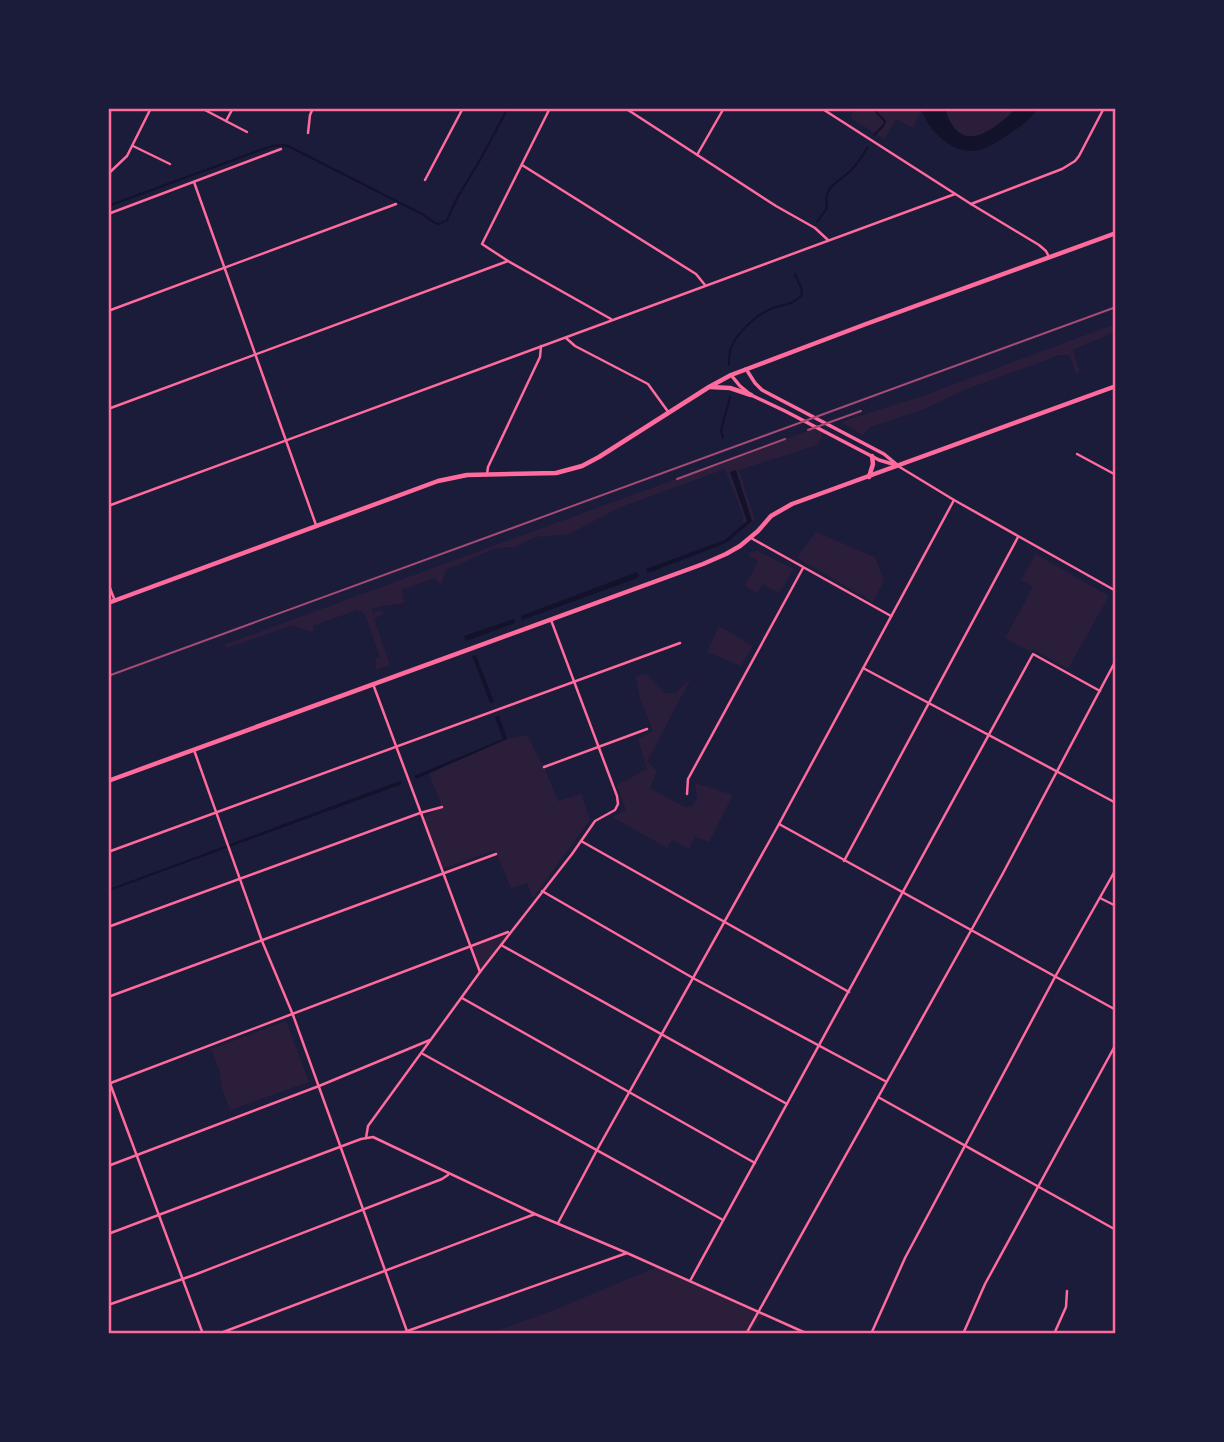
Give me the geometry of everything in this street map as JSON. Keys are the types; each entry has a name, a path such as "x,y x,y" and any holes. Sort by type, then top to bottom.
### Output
{"main road":[{"path":"108,604 438,481 467,475 542,474 568,471 582,466 731,375 1115,233"},
{"path":"108,781 726,554 751,538 779,511 792,504 1115,386"},
{"path":"709,387 730,388 751,395"},
{"path":"869,477 873,464 872,456"}],"street":[{"path":"108,174 127,156 151,108"},
{"path":"201,108 247,132"},
{"path":"226,122 233,108"},
{"path":"308,133 313,108"},
{"path":"425,180 463,108"},
{"path":"550,108 482,244 612,320"},
{"path":"625,108 776,206 815,228 828,240"},
{"path":"697,155 724,108"},
{"path":"821,108 1039,245 1049,257"},
{"path":"971,204 1062,169 1075,161 1104,108"},
{"path":"133,146 170,164"},
{"path":"108,214 281,149"},
{"path":"522,165 696,274 705,285"},
{"path":"194,182 317,527"},
{"path":"108,506 955,194"},
{"path":"108,311 396,204"},
{"path":"108,410 508,261"},
{"path":"566,337 575,346 648,384 668,413"},
{"path":"487,474 540,357 541,346"},
{"path":"746,369 762,390 884,454 898,466 954,500 1115,591"},
{"path":"731,375 751,395 879,460 898,466"},
{"path":"1077,454 1115,475"},
{"path":"558,1223 779,824 954,500"},
{"path":"844,861 1018,537"},
{"path":"751,538 891,616"},
{"path":"687,794 688,779 803,568"},
{"path":"108,583 115,601"},
{"path":"366,1138 368,1126 501,944 595,821 615,810 618,804 551,620"},
{"path":"108,852 680,643"},
{"path":"690,1281 1033,654 1100,691"},
{"path":"746,1334 970,931 1115,660"},
{"path":"863,668 1115,803"},
{"path":"373,684 480,972"},
{"path":"544,767 647,729"},
{"path":"194,750 407,1332"},
{"path":"108,927 442,807"},
{"path":"779,824 1115,1010"},
{"path":"581,841 849,992"},
{"path":"108,997 496,855"},
{"path":"871,1334 905,1258 1115,869"},
{"path":"542,891 693,978 886,1082"},
{"path":"1100,898 1115,906"},
{"path":"109,1084 511,931"},
{"path":"501,944 787,1104"},
{"path":"462,998 755,1163"},
{"path":"108,1166 319,1086 430,1040"},
{"path":"964,1334 985,1284 1115,1044"},
{"path":"422,1053 723,1220"},
{"path":"108,1078 202,1334"},
{"path":"878,1097 1115,1230"},
{"path":"108,1234 373,1137 535,1214 808,1334"},
{"path":"108,1305 182,1279 449,1174"},
{"path":"218,1334 535,1214"},
{"path":"399,1334 627,1253"},
{"path":"1054,1334 1066,1307 1067,1291"}],"shaded area":[{"path":"854,109 921,111 913,128 896,119 884,139 851,118"},
{"path":"921,109 945,109 951,124 959,132 967,136 977,136 987,132 1016,109 1037,109 1013,131 991,145 975,151 955,147 937,135"},
{"path":"945,109 1016,109 987,132 967,136 951,124"},
{"path":"1115,324 1115,332 1073,350 1080,372 1076,373 1069,355 1060,355 964,390 927,408 871,427 862,435 841,422 928,394"},
{"path":"818,427 824,433 817,445 739,470 755,519 746,526 725,469 621,507 569,534 535,537 515,547 496,548 446,570 441,586 435,578 402,590 405,603 372,609 374,618 374,612 383,610 383,614 374,619 390,665 376,670 376,659 380,657 365,614 357,610 313,626 314,631 292,625 228,648 223,645"},
{"path":"736,470 752,521 726,543 648,573 646,569 725,540 747,521 730,472"},
{"path":"816,532 875,557 884,581 873,602 797,558"},
{"path":"758,551 794,569 779,593 763,584 757,593 745,586 758,561 750,557 749,553"},
{"path":"1036,554 1109,596 1068,669 1033,649 1030,652 1005,638 1033,587 1021,580"},
{"path":"637,572 639,576 635,579 522,620 521,616"},
{"path":"514,619 515,623 466,641 464,636"},
{"path":"719,626 753,646 741,666 707,652"},
{"path":"476,655 494,702 490,703 472,656"},
{"path":"646,674 665,693 676,693 692,676 647,762 657,771 650,788 685,807 692,806 697,799 695,783 733,795 709,842 695,837 689,849 672,840 667,848 612,817 626,810 617,785 647,769 638,739 653,731 640,699 636,677"},
{"path":"499,716 507,739 416,779 414,776 503,739 495,717"},
{"path":"527,735 558,801 581,794 590,820 533,898 527,883 511,888 495,850 442,869 422,818 442,807 429,773 506,739"},
{"path":"400,781 402,784 109,891 109,889"},
{"path":"511,931 480,972 471,947"},
{"path":"286,1021 309,1082 230,1110 211,1049"},
{"path":"659,1266 765,1314 749,1333 488,1334 554,1310"}],"waterway":[{"path":"108,206 263,149 282,145 440,224 447,220 508,108"},
{"path":"874,135 885,121 876,112 876,108"},
{"path":"817,222 827,208 829,190 855,165 868,147"},
{"path":"729,365 734,342 749,323 770,309 792,303 801,296 802,290 795,274"},
{"path":"723,438 721,430 730,397"}],"railway":[{"path":"108,676 1116,307"},
{"path":"808,430 861,411"},
{"path":"677,479 785,439"}]}
